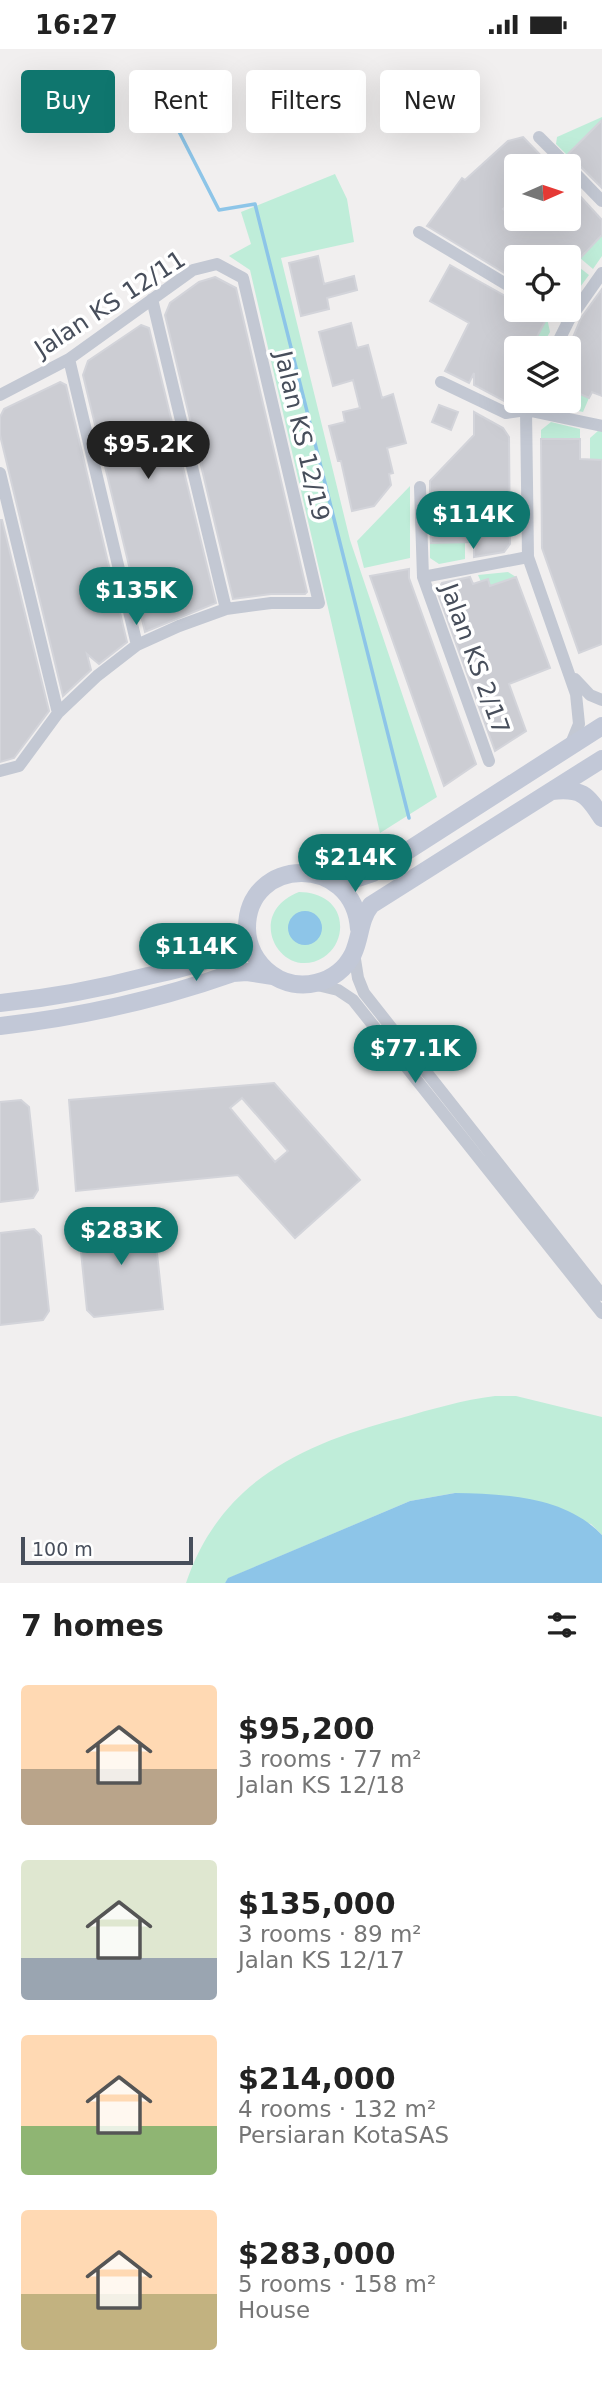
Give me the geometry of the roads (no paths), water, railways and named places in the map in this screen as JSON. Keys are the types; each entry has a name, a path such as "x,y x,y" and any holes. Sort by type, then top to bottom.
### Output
{"main road":[{"path":"0,1003 111,986 179,969 225,951 247,928 255,900 275,879 303,872 331,880 348,880 373,873 602,726"},
{"path":"0,1027 147,1001 240,972 275,977 293,984 313,984 339,972 354,953 364,913 381,897 602,759"},
{"path":"551,791 580,792 602,818"},
{"path":"331,880 352,900 359,919 359,929"},
{"path":"247,928 250,947 255,956 275,977"}],"street":[{"path":"538,137 555,154"},
{"path":"581,180 602,201"},
{"path":"419,232 504,283"},
{"name":"Jalan KS 12/11","path":"0,395 69,359 193,270 217,264 243,278"},
{"path":"581,303 602,273"},
{"name":"Jalan KS 12/19","path":"226,610 271,603 319,603 243,278"},
{"path":"0,771 19,766 58,713 97,676 137,645 179,626 226,610 152,299"},
{"path":"69,359 137,645"},
{"path":"441,382 504,412"},
{"path":"528,413 528,557 576,694 579,724 569,747"},
{"path":"556,413 602,426"},
{"path":"0,473 58,713"},
{"name":"Jalan KS 2/17","path":"420,487 423,577 489,761"},
{"path":"423,577 528,557"},
{"path":"571,674 584,690 602,700"},
{"path":"354,953 358,978 364,993 602,1295"},
{"path":"313,984 338,990 353,1000 602,1313"}],"water":[{"path":"305,911 317,916 322,928 317,940 305,945 293,940 288,928 293,916"},
{"path":"455,1493 514,1496 571,1512 602,1535 602,1583 225,1583 228,1578 410,1501"}],"waterway":[{"path":"180,133 219,210 255,204 409,818"}]}
